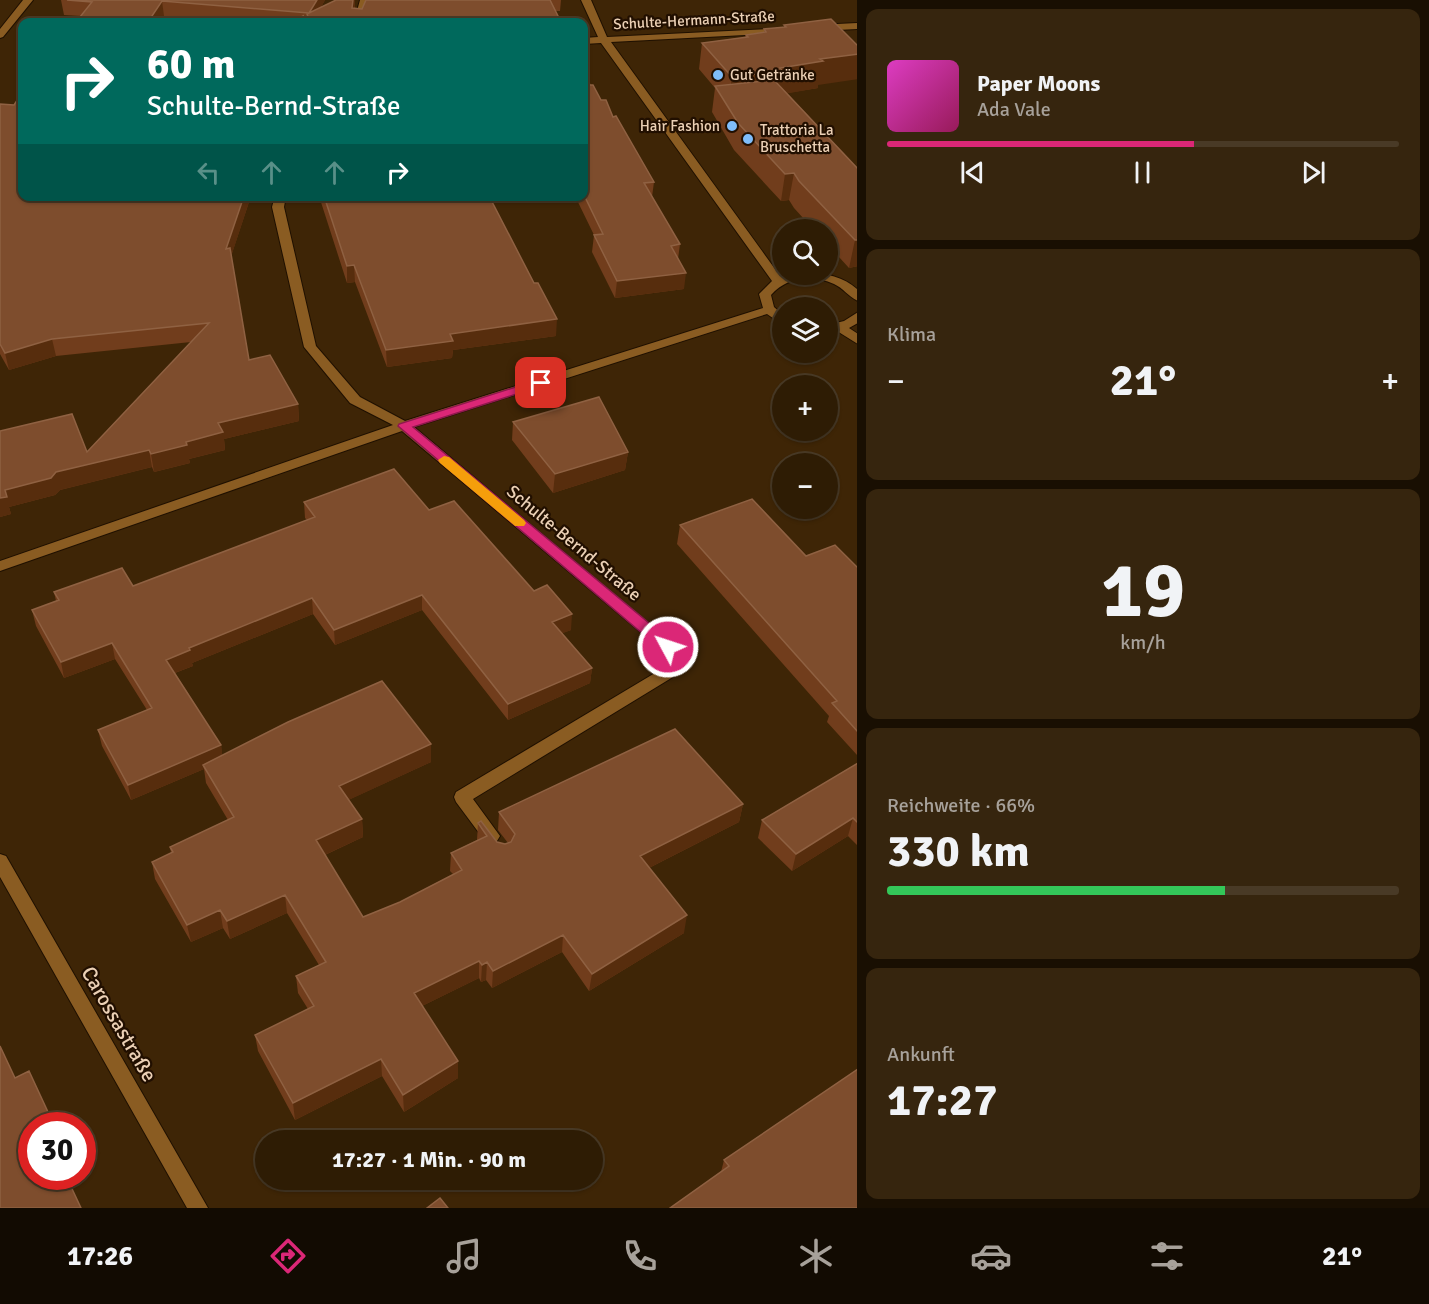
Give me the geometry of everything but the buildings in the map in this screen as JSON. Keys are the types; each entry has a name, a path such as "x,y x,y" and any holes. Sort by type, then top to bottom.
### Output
{"street":[{"path":"0,35 28,0"},
{"path":"359,18 365,0"},
{"path":"586,0 604,40 772,273"},
{"path":"811,28 857,26"},
{"name":"Schulte-Hermann-Straße","path":"604,40 800,29"},
{"path":"588,41 604,40"},
{"name":"Schulte-Bernd-Straße","path":"280,201 278,207 310,347 355,400 404,426 686,662 462,797 497,844"},
{"path":"838,282 856,292"},
{"path":"772,284 765,294 765,302 772,312"},
{"path":"0,567 404,426 769,310"},
{"path":"838,327 857,317"},
{"path":"838,330 857,340"},
{"name":"Carossastraße","path":"0,861 198,1208"}],"slow traffic":[{"path":"444,460 519,523"}],"place":[{"name":"Gut Getränke","path":"718,75"},
{"name":"Hair Fashion","path":"732,126"},
{"name":"Trattoria La Bruschetta","path":"748,139"}],"route":[{"path":"541,383 404,426 668,647"}]}
